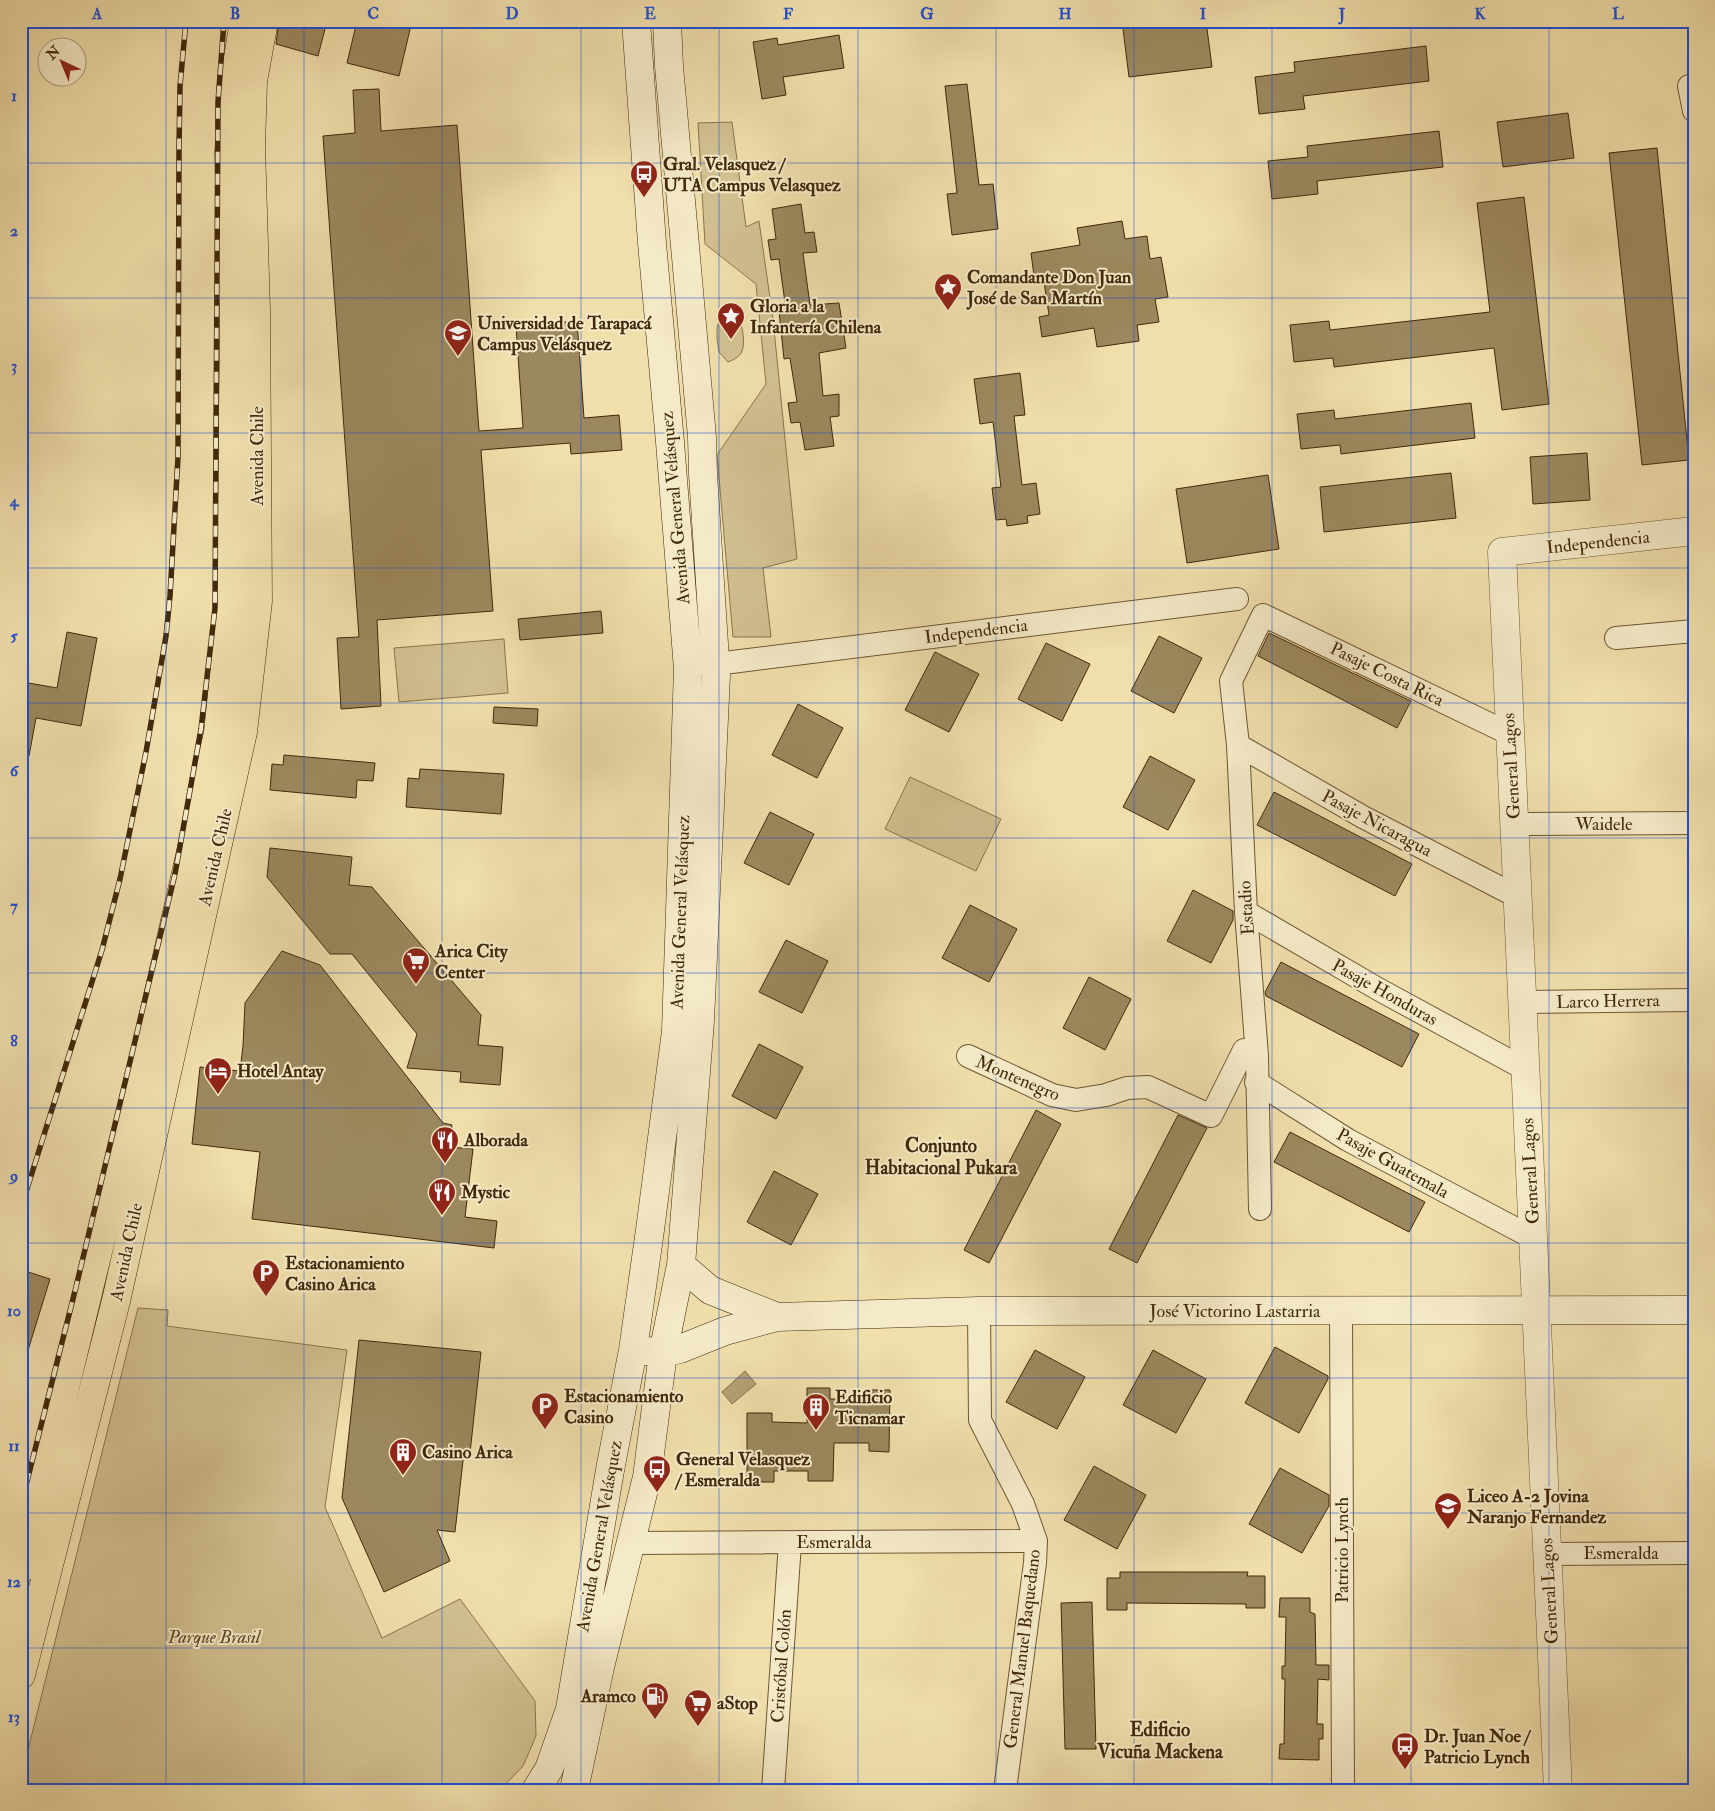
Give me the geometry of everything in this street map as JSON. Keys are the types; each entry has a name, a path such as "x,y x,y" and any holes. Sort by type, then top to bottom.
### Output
{"main road":[{"name":"Avenida Chile","path":"21,1675 68,1494 126,1253 243,732 242,624 231,604 234,315 229,152 234,82 244,21"},
{"name":"Avenida Chile","path":"21,1569 99,1249 242,624 258,601 256,310 251,147 253,81 264,21"},
{"name":"Avenida General Velásquez","path":"536,1790 549,1768 570,1709 610,1470 633,1350 676,1031 688,669 652,243 636,21"},
{"name":"Avenida General Velásquez","path":"574,1790 600,1667 632,1544 647,1477 663,1353 680,1265 700,1020 716,664 702,437 671,94 667,21"},
{"name":"Independencia","path":"1502,552 1694,531"},
{"name":"General Lagos","path":"1502,552 1558,1790"},
{"path":"99,1249 126,1253"},
{"name":"José Victorino Lastarria","path":"680,1265 710,1290 740,1304 777,1317"},
{"name":"José Victorino Lastarria","path":"633,1350 663,1353 725,1331 777,1317 979,1311 1694,1310"}],"street":[{"path":"1689,86 1694,110"},
{"name":"Independencia","path":"716,664 1237,599"},
{"name":"Pasaje Costa Rica","path":"1263,615 1510,734"},
{"name":"Estadio","path":"1260,1209 1256,1082 1257,1056 1246,912 1238,745 1231,681 1263,615"},
{"path":"1616,638 1694,630"},
{"name":"Pasaje Nicaragua","path":"1238,745 1364,817 1518,897"},
{"name":"Waidele","path":"1514,824 1694,823"},
{"name":"Pasaje Honduras","path":"1246,912 1378,989 1525,1069"},
{"name":"Larco Herrera","path":"1522,1002 1694,1000"},
{"name":"Montenegro","path":"968,1056 1052,1095 1076,1100 1106,1095 1127,1088 1148,1087 1211,1116 1244,1050 1257,1056"},
{"name":"Pasaje Guatemala","path":"1256,1082 1348,1140 1533,1238"},
{"name":"Patricio Lynch","path":"1342,1310 1344,1790"},
{"name":"General Manuel Baquedano","path":"979,1311 980,1420 1023,1504 1036,1541 1035,1564 1005,1790"},
{"name":"Esmeralda","path":"632,1544 1036,1541"},
{"name":"Cristóbal Colón","path":"773,1790 790,1542"},
{"name":"Esmeralda","path":"1548,1554 1694,1553"}],"green space":[{"path":"732,122 746,227 759,221 773,319 797,559 763,568 771,637 733,637 717,455 766,384 756,284 705,244 698,123"},
{"path":"726,311 739,320 744,340 743,350 740,355 728,362 719,352 717,339 720,317"},
{"path":"504,639 508,693 399,702 394,648"},
{"path":"910,777 1001,819 976,871 885,829"},
{"name":"Parque Brasil","path":"138,1308 168,1310 167,1326 347,1350 325,1507 382,1638 460,1599 535,1701 536,1736 523,1766 500,1790 21,1790 21,1778"}],"shaded area":[{"path":"745,1371 756,1384 732,1404 722,1392"}],"building":[{"path":"279,21 327,21 318,56 276,44"},
{"path":"357,21 412,21 399,76 347,63"},
{"path":"1122,21 1206,21 1212,67 1129,77"},
{"path":"839,35 844,68 783,77 786,95 762,99 753,42 777,38 778,45"},
{"path":"1426,46 1429,81 1303,96 1305,109 1259,114 1255,77 1295,72 1294,62"},
{"path":"967,84 979,185 993,184 998,229 952,235 947,194 957,193 945,86"},
{"path":"379,89 381,131 457,125 479,431 523,428 516,326 577,321 584,418 619,415 622,450 571,454 570,443 481,450 493,611 377,620 381,706 341,709 337,638 359,637 323,136 355,133 353,90"},
{"path":"1568,113 1574,158 1503,167 1497,122"},
{"path":"1439,131 1443,167 1317,181 1318,194 1272,199 1268,161 1308,157 1307,146"},
{"path":"1657,148 1689,460 1642,465 1609,153"},
{"path":"1524,197 1549,404 1502,410 1494,348 1334,367 1333,358 1294,362 1290,325 1329,321 1330,330 1490,312 1477,203"},
{"path":"801,204 805,233 814,232 817,252 803,253 810,305 839,303 846,348 819,353 823,396 839,394 839,416 830,417 834,446 805,450 800,422 791,423 788,403 797,402 790,358 784,359 779,311 786,310 779,259 771,260 768,240 776,239 772,209"},
{"path":"1122,221 1125,239 1147,236 1150,259 1161,257 1168,297 1155,299 1159,322 1137,325 1139,341 1097,347 1094,328 1042,337 1039,317 1049,315 1043,275 1034,276 1031,253 1080,245 1077,228"},
{"path":"1020,373 1025,415 1014,416 1022,485 1036,483 1040,514 1027,516 1028,523 1007,526 1006,519 996,520 992,488 1001,487 993,422 980,424 974,379"},
{"path":"1471,403 1475,438 1341,454 1340,445 1301,449 1297,414 1334,410 1335,419"},
{"path":"1587,453 1590,500 1533,504 1530,457"},
{"path":"1451,473 1456,518 1324,532 1320,487"},
{"path":"1268,475 1279,549 1187,563 1176,489"},
{"path":"601,611 603,633 520,640 518,619"},
{"path":"67,632 97,638 81,726 36,718 29,756 21,755 21,691 23,682 57,688"},
{"path":"1269,633 1411,701 1397,728 1258,656"},
{"path":"1159,636 1202,658 1174,713 1131,691"},
{"path":"1046,643 1090,664 1062,721 1018,699"},
{"path":"935,652 979,674 949,732 905,710"},
{"path":"798,704 843,728 817,778 772,755"},
{"path":"494,707 538,709 537,726 493,723"},
{"path":"284,755 375,763 373,781 357,780 356,798 270,790 272,764 283,765"},
{"path":"1150,756 1195,780 1168,830 1123,807"},
{"path":"420,769 504,774 501,814 406,807 408,778 419,779"},
{"path":"1274,792 1412,864 1395,896 1257,825"},
{"path":"770,812 814,834 789,885 744,863"},
{"name":"Arica City Center","path":"270,848 352,857 349,885 372,887 481,1015 478,1045 503,1047 500,1085 460,1082 461,1072 407,1068 417,1034 352,954 330,954 267,877"},
{"path":"1193,890 1233,911 1233,920 1211,963 1167,941"},
{"path":"970,905 1017,929 989,982 942,958"},
{"path":"786,940 828,961 802,1013 759,992"},
{"path":"282,951 320,965 443,1123 452,1125 449,1147 473,1149 465,1217 497,1221 494,1248 252,1219 260,1152 192,1144 200,1067 240,1071 245,1003"},
{"path":"1281,962 1419,1034 1402,1067 1266,996 1265,992"},
{"path":"1089,977 1131,999 1105,1050 1063,1028"},
{"path":"759,1044 803,1067 776,1119 732,1096"},
{"path":"1036,1110 1061,1124 989,1263 964,1250"},
{"path":"1178,1115 1207,1128 1137,1263 1109,1249"},
{"path":"1290,1132 1425,1202 1409,1232 1274,1162"},
{"path":"774,1171 818,1194 791,1245 747,1222"},
{"path":"25,1271 50,1279 25,1360 21,1359 21,1284"},
{"name":"Casino Arica","path":"359,1340 481,1352 470,1453 464,1452 455,1532 437,1530 450,1561 384,1592 342,1498"},
{"path":"1275,1347 1328,1376 1299,1433 1245,1403"},
{"path":"1035,1350 1085,1377 1057,1429 1006,1402"},
{"path":"1153,1350 1206,1379 1176,1433 1123,1405"},
{"name":"Edificio Ticnamar","path":"807,1388 830,1388 830,1399 867,1399 867,1390 890,1390 889,1452 869,1451 869,1443 834,1443 833,1481 808,1481 808,1471 774,1471 774,1482 747,1482 747,1413 772,1413 772,1422 807,1423"},
{"path":"1094,1466 1146,1495 1117,1549 1064,1520"},
{"path":"1280,1468 1329,1495 1329,1506 1302,1553 1249,1524"},
{"path":"1120,1572 1248,1572 1247,1576 1265,1576 1265,1608 1246,1608 1246,1604 1127,1603 1127,1610 1107,1610 1107,1578 1120,1578"},
{"path":"1280,1598 1310,1598 1310,1612 1315,1614 1316,1665 1329,1665 1329,1680 1318,1679 1317,1724 1323,1724 1323,1739 1319,1739 1319,1760 1279,1759 1280,1744 1284,1744 1285,1679 1282,1679 1282,1666 1285,1666 1286,1617 1279,1617"},
{"path":"1092,1602 1096,1749 1065,1749 1061,1603"}],"railway":[{"path":"21,1208 102,950 120,879 146,752 166,636 178,457 180,86 186,21"},
{"path":"21,1505 76,1287 175,874 201,729 215,608 218,102 224,21"}],"place":[{"name":"Gral. Velasquez / UTA Campus Velasquez","path":"644,198"},
{"name":"Comandante Don Juan José de San Martín","path":"948,311"},
{"name":"Gloria a la Infantería Chilena","path":"731,340"},
{"name":"Universidad de Tarapacá Campus Velásquez","path":"458,357"},
{"name":"Arica City Center","path":"416,985"},
{"name":"Hotel Antay","path":"218,1095"},
{"name":"Alborada","path":"445,1164"},
{"name":"Mystic","path":"442,1216"},
{"name":"Estacionamiento Casino Arica","path":"266,1297"},
{"name":"Estacionamiento Casino","path":"545,1430"},
{"name":"Edificio Ticnamar","path":"816,1431"},
{"name":"Casino Arica","path":"403,1476"},
{"name":"General Velasquez / Esmeralda","path":"657,1493"},
{"name":"Liceo A-2 Jovina Naranjo Fernandez","path":"1448,1530"},
{"name":"Aramco","path":"655,1720"},
{"name":"aStop","path":"698,1727"},
{"name":"Dr. Juan Noe / Patricio Lynch","path":"1405,1770"}],"district":[{"name":"Conjunto Habitacional Pukara","path":"941,1156"},
{"name":"Edificio Vicuña Mackena","path":"1160,1740"}]}
